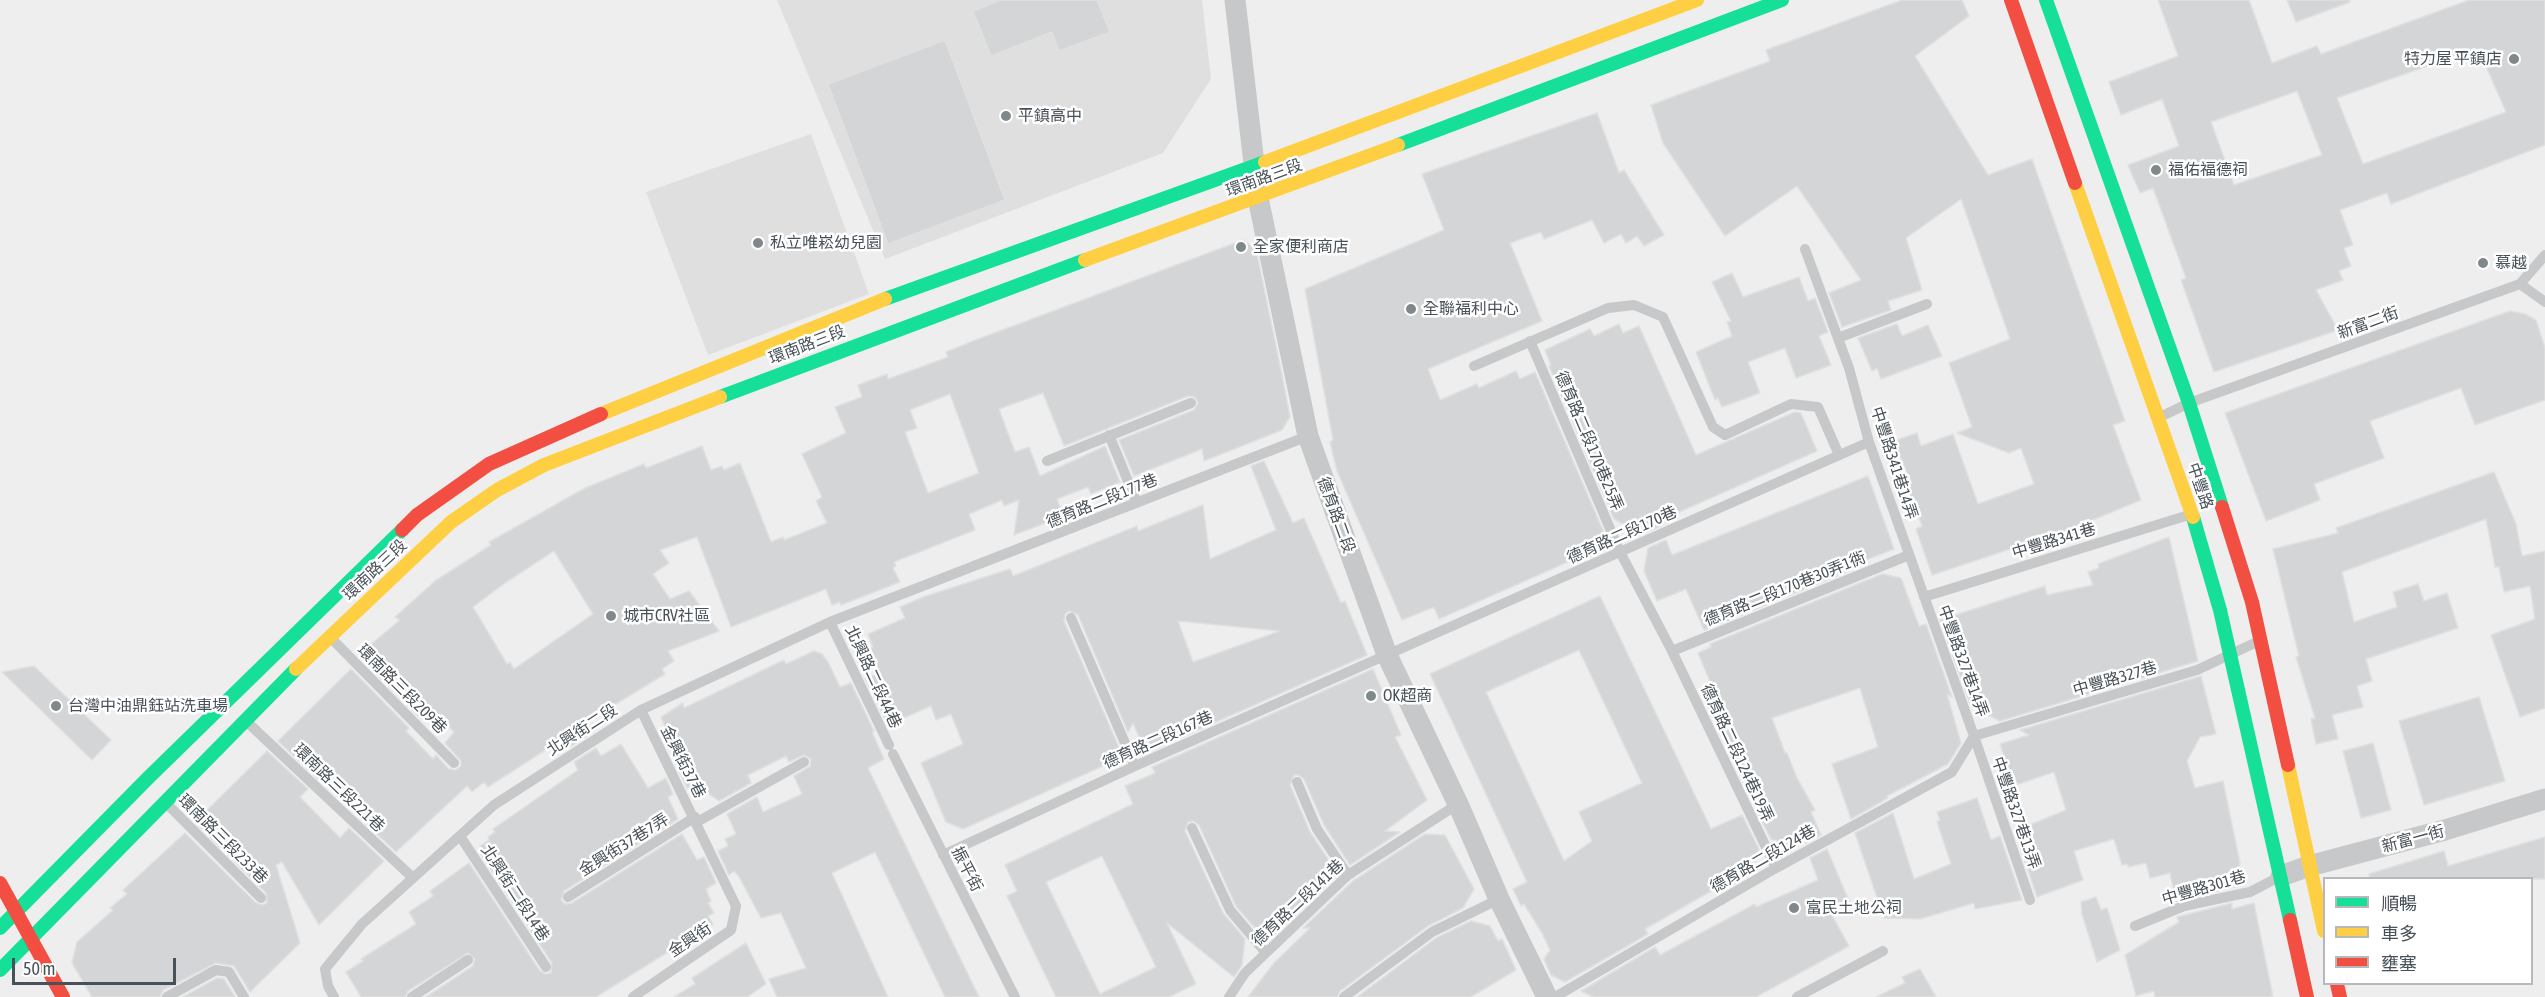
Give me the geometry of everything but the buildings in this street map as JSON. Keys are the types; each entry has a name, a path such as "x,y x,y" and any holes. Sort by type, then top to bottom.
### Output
{"main road":[{"name":"環南路三段","path":"0,928 148,778 417,515 489,464 634,400 868,305 1254,166 1697,0"},
{"name":"環南路三段","path":"0,970 28,938 329,636 451,522 497,490 544,465 947,310 1258,198 1782,0"},
{"name":"中豐路","path":"2011,0 2192,514 2220,610 2307,997"},
{"name":"中豐路","path":"2046,0 2189,403 2252,602 2323,924"},
{"path":"0,883 28,938 63,997"}],"street":[{"name":"德育路二段","path":"1235,0 1258,198 1308,436 1387,655 1458,804 1499,899 1547,997"},
{"name":"新富一街","path":"2281,876 2545,799"}],"lane":[{"name":"中豐路341巷14弄","path":"1805,249 1849,368 1869,442 1924,597"},
{"name":"新富二街","path":"2159,417 2189,403 2520,284 2545,255"},
{"path":"2520,284 2545,302"},
{"path":"1838,338 1927,304"},
{"path":"1474,366 1608,308 1634,305 1663,318 1713,427 1725,435 1791,404 1818,407 1839,455"},
{"name":"德育路二段170巷25弄","path":"1530,341 1620,552 1672,651"},
{"path":"1047,460 1191,403"},
{"path":"1109,435 1137,503"},
{"name":"德育路二段177巷","path":"905,592 1308,436"},
{"name":"德育路二段170巷","path":"1387,655 1869,442"},
{"name":"中豐路341巷","path":"1924,597 2192,514"},
{"name":"德育路二段170巷30弄1衖","path":"1672,651 1909,555"},
{"name":"北興街二段","path":"334,997 328,986 325,969 362,924 494,805 640,710 830,622 905,592"},
{"name":"中豐路327巷14弄","path":"1924,597 1974,736"},
{"path":"1071,618 1135,766"},
{"name":"北興路二段44巷","path":"830,622 891,749"},
{"name":"環南路三段209巷","path":"329,636 454,763"},
{"name":"中豐路327巷","path":"1974,736 2197,670 2229,653 2260,641"},
{"name":"德育路二段124巷19弄","path":"1672,651 1776,868"},
{"name":"德育路二段167巷","path":"943,855 1135,766 1387,655"},
{"name":"金興街37巷","path":"640,710 697,822"},
{"name":"環南路三段221巷","path":"245,719 413,878"},
{"name":"德育路二段124巷","path":"1555,997 1776,868 1952,772 1974,736"},
{"name":"中豐路327巷13弄","path":"1974,736 2030,900"},
{"name":"振平街","path":"891,749 1015,997"},
{"name":"金興街37巷7弄","path":"568,897 804,762"},
{"path":"1297,782 1317,829 1348,875"},
{"name":"環南路三段233巷","path":"164,801 261,898"},
{"name":"德育路二段141巷","path":"1229,997 1245,974 1348,875 1458,804"},
{"name":"金興街","path":"635,996 731,930 736,906 697,822"},
{"path":"1192,828 1230,910 1266,953"},
{"name":"北興街二段14巷","path":"460,836 546,967"},
{"name":"中豐路301巷","path":"2135,926 2184,906 2250,892 2281,876"},
{"path":"1344,997 1432,933 1499,899"},
{"path":"1797,997 1883,951"},
{"path":"412,997 468,960"},
{"path":"167,997 216,970 229,972 244,997"}],"shaded area":[{"name":"平鎮高中","path":"777,0 1202,0 1211,79 1163,153 885,259"},
{"name":"私立唯崧幼兒園","path":"811,134 869,294 708,355 646,192"}],"traffic: fast":[{"path":"1398,145 1782,0"},
{"path":"2046,0 2189,403 2222,507"},
{"path":"885,299 1265,162"},
{"path":"720,397 1085,260"},
{"path":"2193,517 2220,610 2290,920"},
{"path":"0,928 148,778 402,530"},
{"path":"0,970 296,669"}],"traffic: slow":[{"path":"1265,162 1697,0"},
{"path":"1085,260 1398,145"},
{"path":"2075,183 2193,517"},
{"path":"601,414 885,299"},
{"path":"296,669 451,522 497,490 544,465 720,397"},
{"path":"2288,765 2323,926"}],"traffic: jam":[{"path":"2011,0 2075,183"},
{"path":"402,530 417,515 489,464 601,414"},
{"path":"2222,507 2252,602 2288,765"},
{"path":"0,883 63,997"},
{"path":"2290,920 2307,997"},
{"path":"2337,985 2340,997"}],"place":[{"name":"特力屋 平鎮店","path":"2514,59"},
{"name":"平鎮高中","path":"1006,116"},
{"name":"福佑福德祠","path":"2156,170"},
{"name":"私立唯崧幼兒園","path":"758,243"},
{"name":"全家便利商店","path":"1241,247"},
{"name":"慕越","path":"2483,263"},
{"name":"全聯福利中心","path":"1411,309"},
{"name":"城市CRV社區","path":"611,616"},
{"name":"OK超商","path":"1371,696"},
{"name":"台灣中油鼎鈺站洗車場","path":"56,706"},
{"name":"富民土地公祠","path":"1794,908"}]}
